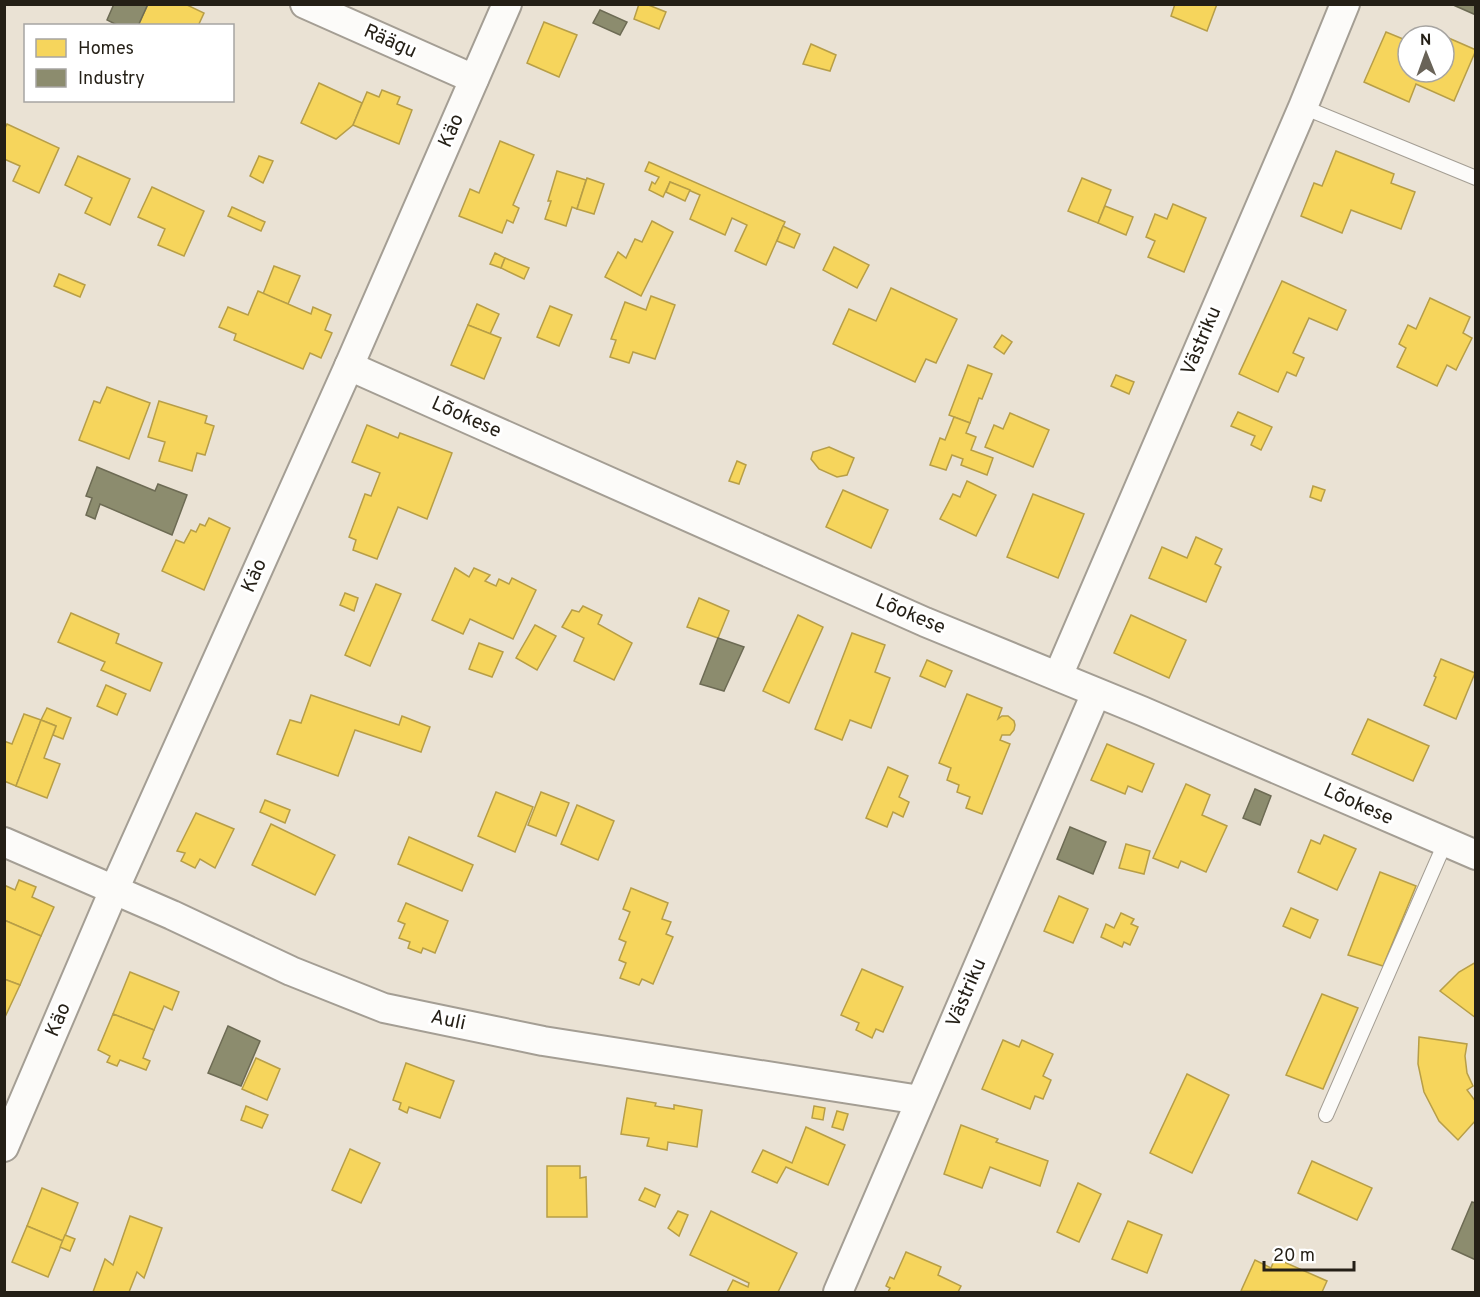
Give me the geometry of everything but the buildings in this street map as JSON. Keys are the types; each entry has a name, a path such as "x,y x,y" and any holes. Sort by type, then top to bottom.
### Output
{"street":[{"name":"Räägu","path":"305,4 474,79"},
{"name":"Käo","path":"4,1147 114,890 349,366 507,4"},
{"name":"Västriku","path":"1058,676 1303,107 1345,4"},
{"name":"Lõokese","path":"349,366 925,622 1142,711 1476,855"},
{"name":"Västriku","path":"838,1293 1096,693"},
{"name":"Auli","path":"4,842 172,915 291,971 384,1008 543,1041 921,1100"}],"lane":[{"path":"1303,107 1476,178"},
{"path":"1326,1115 1445,843"}]}
